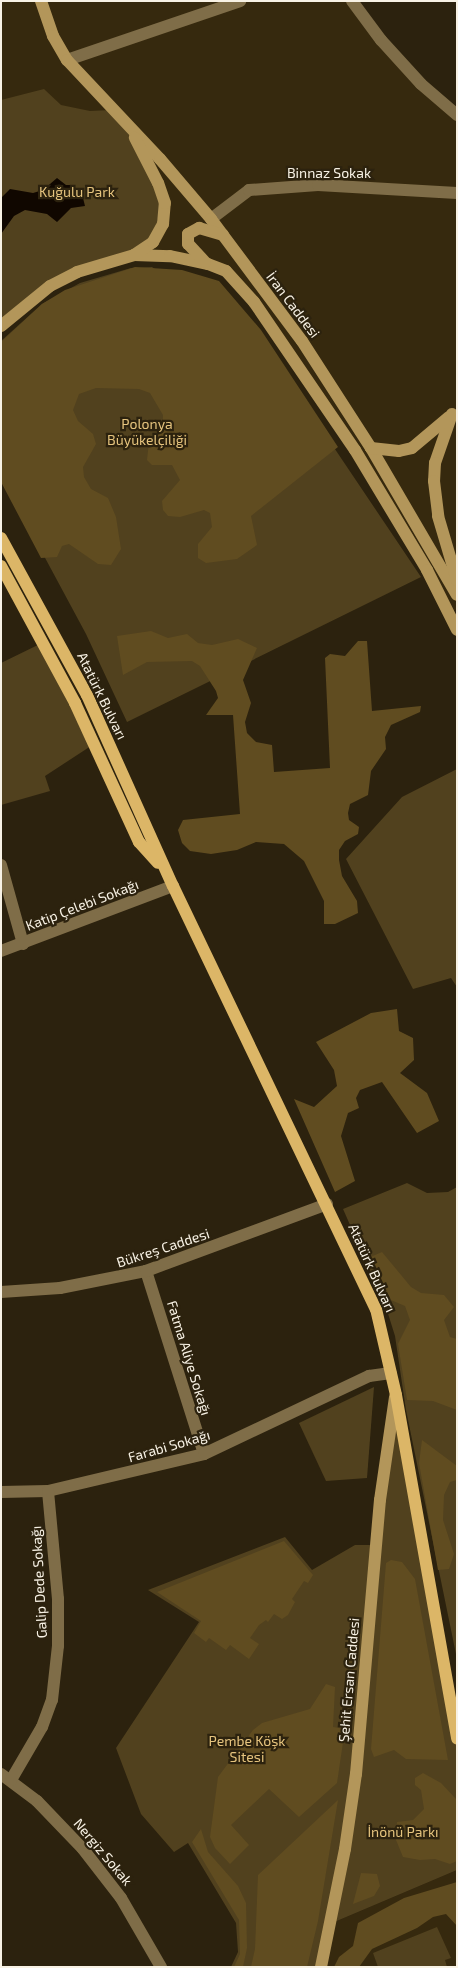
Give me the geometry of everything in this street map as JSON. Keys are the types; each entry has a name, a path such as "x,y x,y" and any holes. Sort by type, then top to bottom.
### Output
{"main road":[{"name":"İran Caddesi","path":"41,1 53,36 67,60 134,133 160,158 211,219 302,341 371,448 457,595"},
{"path":"1,326 35,295 63,278 134,255 153,242 163,224 163,194 134,133"},
{"path":"208,264 191,249 188,234 200,228 223,236"},
{"name":"İran Caddesi","path":"134,255 170,256 208,264 226,271 283,340 355,450 427,570 457,630"},
{"path":"371,448 400,451 412,448 454,412"},
{"path":"454,412 436,463 434,481 438,516 457,580"},
{"name":"Atatürk Bulvarı","path":"1,538 87,695 173,886 376,1309 392,1373 457,1739"},
{"name":"Atatürk Bulvarı","path":"1,566 75,703 139,842 167,872"},
{"name":"Şehit Ersan Caddesi","path":"321,1967 346,1849 355,1783 380,1505 396,1395"}],"street":[{"path":"67,60 240,1"},
{"path":"352,1 381,40 421,84 457,115"},
{"name":"Binnaz Sokak","path":"211,219 249,190 318,185 457,192"},
{"path":"1,865 23,944"},
{"name":"Katip Çelebi Sokağı","path":"1,952 173,886"},
{"name":"Bükreş Caddesi","path":"1,1292 69,1286 146,1271 326,1204"},
{"name":"Fatma Aliye Sokağı","path":"146,1271 204,1454"},
{"name":"Farabi Sokağı","path":"1,1492 48,1491 204,1454 369,1376 392,1373"},
{"name":"Galip Dede Sokağı","path":"6,1777 42,1727 52,1700 58,1646 58,1599 48,1491"},
{"name":"Nergiz Sokak","path":"6,1777 37,1801 83,1849 121,1898 162,1967"}],"shaded area":[{"path":"1,1 352,1 457,115 457,609 448,613 355,450 226,271 157,255 77,272 1,326"},
{"path":"57,178 66,185 72,185 83,198 85,206 71,208 57,222 47,214 25,210 14,216 1,234 1,198 10,189 33,193 43,190"},
{"path":"457,1870 457,1967 321,1967 332,1923"}],"green space":[{"name":"Kuğulu Park","path":"44,89 61,105 90,111 112,110 133,133 163,194 153,242 77,272 1,326 1,100"},
{"path":"135,267 182,270 219,281 261,330 338,447 251,516 257,545 237,559 206,563 198,558 198,544 212,527 210,513 204,510 180,517 168,516 163,510 162,501 180,480 172,465 152,465 147,460 149,442 162,432 163,415 150,393 139,389 96,388 79,394 73,410 78,421 93,434 96,444 83,467 84,477 91,489 108,498 116,517 121,549 111,565 98,564 69,544 62,546 57,557 41,558 1,482 1,342 42,304 65,290"},
{"name":"Polonya Büyükelçiliği","path":"152,267 265,345 421,577 127,722 86,634 1,476 1,341 42,304 80,283 131,268"},
{"path":"151,631 168,638 187,634 198,643 212,645 238,639 257,648 243,680 251,703 245,722 247,733 256,742 272,745 274,772 330,768 325,658 330,654 345,656 358,641 367,641 372,711 421,706 420,712 391,725 385,737 386,749 371,771 368,795 350,804 349,820 359,827 358,834 345,841 339,850 339,860 342,876 357,901 358,913 335,924 324,924 324,901 304,861 284,844 256,842 237,850 211,854 190,851 182,843 178,830 183,820 240,814 233,715 206,715 218,698 216,691 200,666 192,661 147,662 123,675 117,636"},
{"path":"44,642 94,744 45,776 50,791 1,805 1,663"},
{"path":"457,769 457,987 451,978 413,989 346,859 402,797"},
{"path":"397,1009 399,1031 413,1038 414,1060 400,1073 427,1093 439,1121 417,1133 382,1082 360,1090 356,1098 359,1108 348,1113 341,1136 355,1181 335,1192 294,1099 314,1107 337,1086 334,1070 316,1042 371,1013"},
{"path":"407,1183 427,1193 448,1192 457,1187 457,1659 406,1410 395,1336 385,1304 343,1209"},
{"path":"382,1252 411,1287 421,1293 444,1295 454,1307 444,1320 450,1337 457,1339 457,1410 433,1401 407,1400 398,1344 410,1320 405,1306 386,1298 368,1258"},
{"path":"374,1387 367,1478 326,1481 299,1423"},
{"name":"Pembe Köşk Sitesi","path":"396,1395 457,1739 457,1870 332,1923 321,1967 231,1967 238,1952 236,1923 188,1843 174,1852 141,1814 116,1748 199,1622 148,1590 285,1537 312,1570 355,1545 376,1545"},
{"path":"422,1440 457,1466 457,1480 450,1482 444,1495 443,1520 454,1554 449,1569 438,1570 419,1463"},
{"path":"284,1541 313,1575 308,1583 304,1581 292,1599 295,1602 288,1615 282,1619 274,1614 268,1622 266,1620 259,1625 250,1638 259,1644 249,1659 230,1645 226,1650 209,1638 206,1642 194,1633 201,1621 157,1592"},
{"path":"391,1560 402,1562 415,1579 448,1760 406,1759 394,1750 374,1757 371,1749 386,1563"},
{"path":"326,1684 335,1687 333,1727 345,1729 337,1783 299,1817 269,1789 231,1825 249,1845 230,1864 215,1848 210,1837 218,1777 253,1730 262,1723 310,1709"},
{"name":"İnönü Parkı","path":"423,1773 441,1783 456,1799 457,1861 450,1864 435,1859 420,1860 403,1857 396,1840 397,1822 413,1820 424,1809 421,1790 415,1785 415,1778"},
{"path":"338,1800 318,1921 307,1967 251,1967 255,1949 258,1875"},
{"path":"201,1829 208,1852 238,1886 246,1903 247,1948 243,1967 234,1967 240,1954 239,1920 192,1842"},
{"path":"361,1873 377,1874 380,1886 374,1896 353,1904"},
{"path":"457,1882 457,1926 446,1914 433,1917 417,1928 372,1949 359,1967 334,1967 339,1957 353,1946 358,1923 404,1898"},
{"path":"437,1927 451,1958 445,1960 447,1967 378,1967 373,1953"}]}
